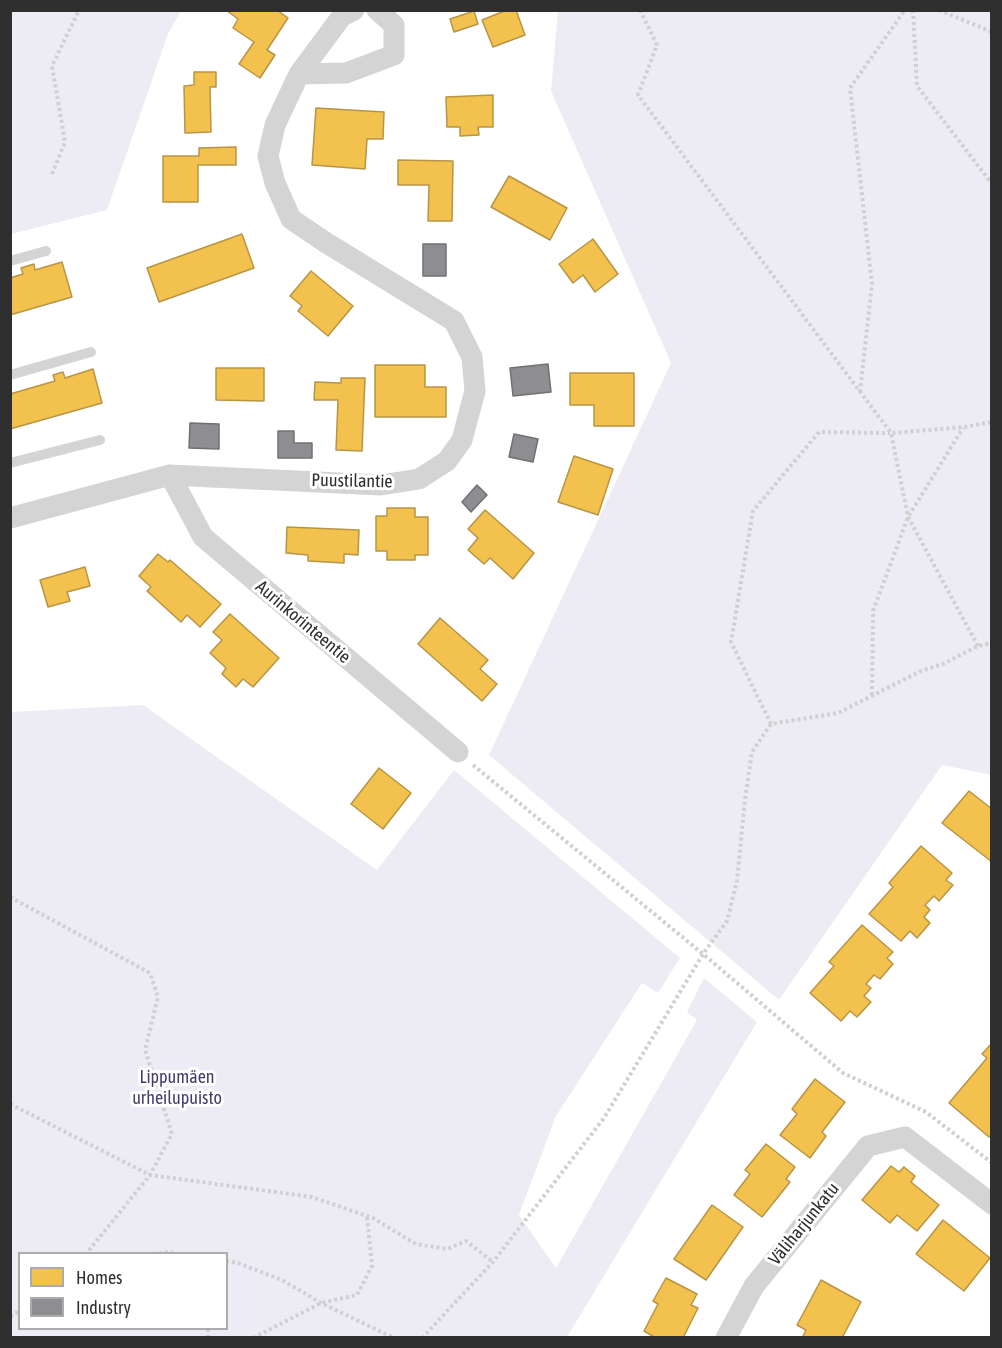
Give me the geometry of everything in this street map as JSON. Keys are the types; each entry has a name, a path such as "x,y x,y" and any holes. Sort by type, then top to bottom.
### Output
{"street":[{"name":"Puustilantie","path":"10,518 170,475 381,485 419,479 447,461 462,440 475,391 472,357 454,321 291,219 275,183 268,156 275,125 300,74 342,16 354,10"},
{"path":"300,74 346,73 394,55 394,25 377,10"},
{"name":"Aurinkorinteentie","path":"170,475 203,537 458,753"},
{"name":"Väliharjunkatu","path":"726,1338 754,1286 868,1146 905,1137 991,1202"}],"lane":[{"path":"10,261 46,251"},
{"path":"10,375 91,352"},
{"path":"10,463 100,440"}],"path":[{"path":"52,174 65,142 52,66 79,10"},
{"path":"640,10 657,45 638,95 891,433 908,517 978,646"},
{"path":"860,392 872,284 850,88 904,10"},
{"path":"913,10 916,86 992,184"},
{"path":"939,10 992,32"},
{"path":"771,724 731,642 753,511 819,432 891,433 964,427 991,422"},
{"path":"872,696 873,611 908,517 964,427"},
{"path":"422,1338 493,1262 604,1118 703,954 727,921 737,881 752,752 771,724 838,713 921,671 943,664 978,646 992,643"},
{"path":"458,753 703,954 843,1073 926,1112 992,1163"},
{"path":"10,897 150,973 158,997 145,1050 172,1134 150,1175 88,1252"},
{"path":"10,1104 150,1175 312,1197 373,1218 416,1244 447,1249 466,1241 493,1262"},
{"path":"253,1338 321,1303 357,1295 372,1266 367,1216"},
{"path":"228,1261 282,1280 321,1303 394,1338"}],"green space":[{"path":"11,10 181,11 168,34 107,210 11,234"},
{"path":"558,11 991,11 991,775 942,765 779,1000 489,755 671,363 551,91"},
{"name":"Lippumäen urheilupuisto","path":"143,705 377,870 454,770 680,958 658,993 642,983 556,1116 519,1215 556,1268 697,1020 687,1012 704,978 757,1022 567,1337 11,1337 11,712"}],"building: Homes":[{"path":"226,10 277,10 288,18 267,50 275,55 260,78 239,64 254,42 233,28 238,19"},
{"path":"507,10 516,10 525,35 493,47 482,20"},
{"path":"474,11 478,24 454,32 450,19"},
{"path":"194,72 216,72 216,87 210,87 211,132 185,133 184,86 194,85"},
{"path":"493,95 493,127 478,127 479,135 460,136 460,127 447,127 446,97"},
{"path":"316,108 384,112 383,139 367,139 365,169 312,165"},
{"path":"236,147 236,165 198,165 198,202 163,202 163,156 199,156 199,148"},
{"path":"398,160 453,161 452,221 428,221 429,185 398,185"},
{"path":"509,176 567,208 550,240 491,207"},
{"path":"242,234 254,268 159,302 147,268"},
{"path":"593,239 618,274 595,292 583,275 573,283 559,264"},
{"path":"62,262 72,297 10,315 10,278 23,274 21,268 34,264 35,270"},
{"path":"311,271 353,306 328,336 298,311 302,306 290,296"},
{"path":"375,365 425,365 425,387 446,387 446,417 375,417"},
{"path":"216,368 264,368 264,401 216,400"},
{"path":"93,369 102,403 10,429 10,394 55,381 53,375 63,372 65,378"},
{"path":"570,373 634,373 634,426 594,426 594,405 570,405"},
{"path":"341,378 365,378 362,451 336,450 338,400 314,400 315,382 341,383"},
{"path":"574,456 613,469 598,515 558,502"},
{"path":"387,508 415,508 415,517 428,517 428,555 415,555 415,560 387,560 387,551 376,551 376,516 387,516"},
{"path":"485,510 534,553 513,579 490,558 484,564 468,550 478,538 468,529"},
{"path":"287,527 359,530 358,555 344,554 344,563 308,561 308,555 286,553"},
{"path":"158,554 168,562 170,560 221,604 200,627 187,615 181,622 147,591 151,587 139,576"},
{"path":"85,567 90,586 67,592 70,601 48,607 40,580"},
{"path":"230,614 279,658 253,687 243,679 236,687 222,674 226,668 210,653 222,640 213,632"},
{"path":"440,618 488,660 480,669 497,684 482,701 418,644"},
{"path":"379,768 411,793 383,829 351,804"},
{"path":"969,791 992,809 992,862 942,823"},
{"path":"921,846 952,873 946,880 953,885 939,901 934,896 925,905 930,910 924,917 930,923 917,938 910,931 901,941 869,914 893,887 889,883"},
{"path":"862,925 893,952 887,958 893,964 880,979 874,975 866,984 871,988 864,996 871,1002 857,1017 850,1011 841,1021 810,993 834,966 829,962"},
{"path":"992,1043 992,1134 989,1137 949,1103 987,1058 982,1054"},
{"path":"815,1079 845,1102 822,1132 826,1136 810,1158 780,1135 797,1114 792,1109"},
{"path":"766,1144 795,1167 786,1179 790,1182 762,1217 734,1195 750,1174 745,1170"},
{"path":"891,1166 899,1172 904,1167 915,1176 911,1182 939,1205 917,1231 897,1215 890,1223 862,1200"},
{"path":"712,1205 743,1227 706,1280 674,1259"},
{"path":"943,1220 990,1258 964,1291 916,1254"},
{"path":"666,1278 697,1294 691,1305 698,1308 683,1338 656,1338 644,1331 658,1304 653,1301"},
{"path":"821,1280 861,1302 842,1338 802,1338 806,1330 797,1325"}],"building: Industry":[{"path":"423,244 446,244 446,276 423,276"},
{"path":"548,364 551,392 513,396 510,368"},
{"path":"190,423 219,424 219,449 189,448"},
{"path":"278,431 294,431 294,443 312,443 312,458 278,458"},
{"path":"514,434 538,439 533,462 509,457"},
{"path":"477,485 487,495 471,512 462,502"}]}
